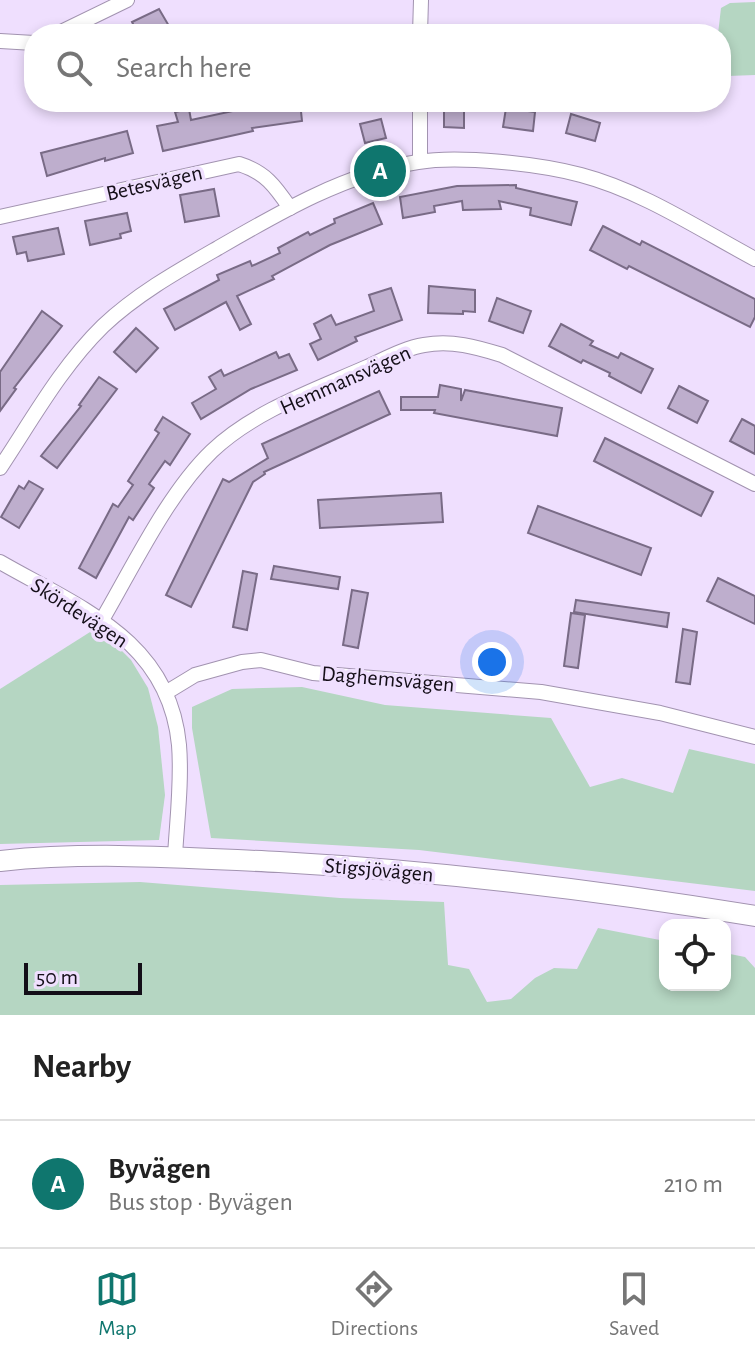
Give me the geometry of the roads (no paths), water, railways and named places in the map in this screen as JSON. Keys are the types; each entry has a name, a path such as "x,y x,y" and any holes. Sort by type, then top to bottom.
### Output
{"main road":[{"name":"Stigsjövägen","path":"0,861 82,856 175,856 327,864 523,883 755,916"}],"street":[{"path":"78,24 127,0"},
{"path":"420,24 421,0"},
{"path":"0,41 24,43"},
{"path":"420,112 420,161"},
{"path":"0,468 78,354 103,327 163,279 290,208 366,176 420,161 504,163 580,175 634,194 755,259"},
{"name":"Betesvägen","path":"0,217 239,164 268,177 290,208"},
{"name":"Hemmansvägen","path":"102,620 171,505 212,451 239,430 302,395 422,345 450,343 502,355 755,484"},
{"name":"Skördevägen","path":"0,562 102,620 132,643 150,664 167,692 179,748 175,856"},
{"name":"Daghemsvägen","path":"167,692 195,675 261,660 313,673 541,692 660,713 755,737"}],"place":[{"name":"Byvägen","path":"380,171"}]}
